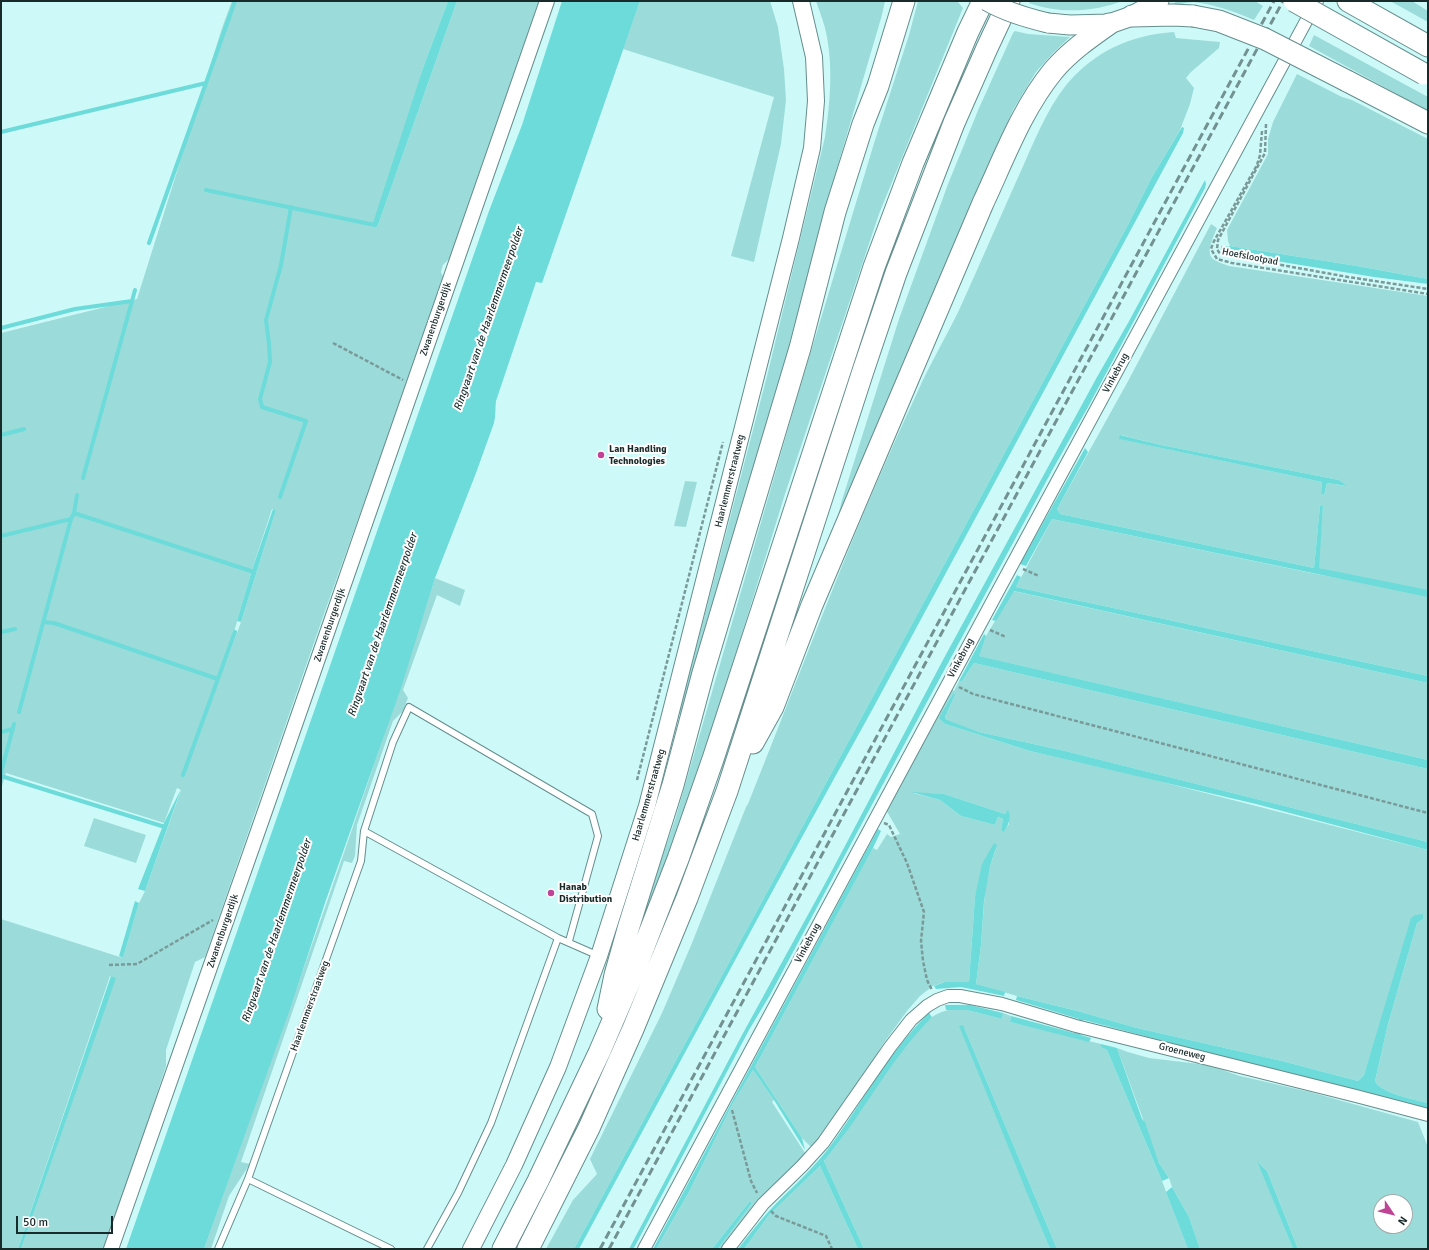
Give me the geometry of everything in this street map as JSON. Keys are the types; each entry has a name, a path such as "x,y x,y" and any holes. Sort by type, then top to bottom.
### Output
{"highway":[{"path":"897,22 900,1"},
{"path":"599,1053 615,975 673,785 703,673 794,368 835,212 863,124 878,86 904,1"},
{"path":"503,1249 538,1181 599,1053 636,967 678,859 718,744 874,267 913,163 968,32 983,1"},
{"path":"988,1 1011,13 1030,19 1048,23 1070,25 1109,24 1132,16 1159,1"},
{"path":"528,1249 589,1128 633,1029 687,898 727,791 896,273 954,123 1009,1"},
{"path":"1294,1 1426,76"},
{"path":"1348,1 1428,46"},
{"path":"1132,16 1193,16 1219,21 1265,39 1428,123"},
{"path":"727,791 773,707 812,604 980,210 1012,140 1035,96 1054,70 1080,46 1109,24"}],"main road":[{"name":"Haarlemmerstraatweg","path":"471,1249 514,1165 558,1067 599,956 647,806 791,238 812,148 816,101 814,57 801,1"}],"street":[{"name":"Zwanenburgerdijk","path":"112,1249 258,834 547,1"},
{"name":"Vinkebrug","path":"644,1249 979,624 1013,564 1316,1"},
{"name":"Groeneweg","path":"937,1000 948,996 960,996 1002,1004 1076,1026 1428,1115"},
{"path":"728,1249 763,1204 823,1143 905,1027 921,1010 937,1000"}],"lane":[{"name":"Haarlemmerstraatweg","path":"218,1249 248,1178 361,861 364,831 393,742 410,708 592,814 598,836 569,941"},
{"path":"364,831 558,938 569,941 599,956"},
{"path":"427,1249 458,1193 491,1123 558,938"},
{"path":"248,1178 390,1249"}],"path":[{"path":"1268,120 1265,126 1265,153 1218,240 1218,249 1220,254 1348,277 1428,289"},
{"name":"Hoefslootpad","path":"1262,130 1260,155 1256,165 1213,243 1211,249 1217,259 1232,263 1428,294"},
{"path":"333,343 393,375"},
{"name":"Haarlemmerstraatweg","path":"637,782 723,442"},
{"path":"1013,564 1039,576"},
{"path":"979,624 1006,637"},
{"path":"973,694 1428,813"},
{"path":"875,819 889,825 907,863 924,912 921,941 923,961 926,980 937,1000"},
{"path":"109,965 137,964 215,918"},
{"path":"732,1110 751,1181"},
{"path":"776,1216 826,1236 832,1249"}],"shaded area":[{"path":"232,1 448,1 423,68 376,227 378,225 457,1 539,1 452,256 443,265 441,272 444,279 324,614 205,957 195,962 166,1050 166,1066 106,1249 21,1249 115,978 110,976 18,1249 1,1249 1,919 123,958 139,903 145,891 181,790 177,788 164,823 6,773 1,789 1,333 137,299 222,28","holes":["272,509 276,510 241,622 223,670 252,570"]},
{"path":"640,1 770,1 778,27 784,69 786,100 781,144 754,262 731,256 774,97 623,49"},
{"path":"816,1 885,1 825,209 788,352 681,714 679,714 767,376 825,137 829,100 830,62 826,32"},
{"path":"918,1 957,1 963,8 879,214 785,494 689,801 668,854 647,914 644,910 675,820 799,391 875,140 909,35"},
{"path":"1030,1 1123,1 1100,8 1064,10 1040,7 1029,3"},
{"path":"1177,1 1255,1 1263,6 1254,20 1224,9 1201,3 1190,2 1172,5"},
{"path":"1390,1 1412,1 1428,11 1428,22"},
{"path":"1015,31 1028,34 1070,37 1036,72 1013,110 934,290 886,425 826,563 842,500 899,319 948,184 979,108"},
{"path":"1174,32 1176,38 1220,42 1219,48 1186,78 1194,88 1190,104 1180,130 1152,177 1129,223 574,1249 546,1249 573,1200 597,1174 590,1159 662,1013 692,943 872,494 922,381 959,311 1046,116 1059,94 1089,62 1129,41"},
{"path":"1314,35 1428,97 1428,111 1309,46"},
{"path":"1297,74 1428,139 1428,279 1230,246 1227,230 1268,154 1268,139 1273,122"},
{"path":"1211,224 1217,228 1210,248 1211,256 1213,259 1229,266 1428,296 1428,591 1318,568 1323,506 1320,506 1314,568 1060,514 1057,509 1127,383","holes":["1121,435 1161,445 1339,480 1346,486 1327,483 1324,495 1321,494 1322,482 1120,439"]},
{"path":"685,481 697,482 686,527 674,526"},
{"path":"1052,519 1311,573 1428,595 1428,676 1016,587"},
{"path":"435,578 465,590 460,606 437,595 403,690 408,698 403,711 393,721 357,825 355,856 352,863 344,861 241,1162 250,1164 229,1196 211,1249 204,1249 352,831"},
{"path":"1013,591 1428,683 1428,760 978,656 986,636"},
{"path":"974,663 1428,769 1428,842 1065,751 979,732 948,721 945,717 955,695 954,692 940,718 945,724 1030,751 1139,776 1428,850 1428,1103 1391,1092 1378,1085 1375,1081 1388,1024 1417,923 1423,919 1415,915 1364,1075 1358,1081 1282,1061 1137,1028 976,984 981,945 985,890 990,866 997,846 975,897 969,982 945,982 933,986 920,996 883,1044 853,1092 812,1148 802,1138 755,1067 873,848 877,850 887,834 891,837 900,834 886,810 951,689 954,691 959,681 962,681","holes":["913,793 944,794 1005,814 1008,811 1009,824 1004,831 1001,830 1003,819 998,817 995,825 961,816 940,800"]},
{"path":"94,818 146,835 136,863 84,846"},
{"path":"955,1009 967,1010 1002,1019 1003,1013 1011,1016 1010,1022 1101,1044 1101,1047 1107,1050 1162,1181 1188,1249 1057,1249 963,1025 1050,1249 864,1249 824,1161 834,1149 896,1058 918,1030 935,1015"},
{"path":"1117,1048 1149,1058 1208,1065 1240,1076 1310,1092 1418,1122 1428,1147 1428,1249 1298,1249 1267,1171 1258,1162 1293,1249 1200,1249 1189,1217 1172,1187 1169,1178 1159,1163"},
{"path":"753,1070 774,1100 772,1102 807,1156 725,1249 718,1249 752,1203 750,1201 712,1249 656,1249 689,1192 733,1103"},
{"path":"820,1166 858,1249 744,1249 769,1215"}],"water":[{"path":"448,1 457,1 378,225 376,227 373,223 423,68"},
{"name":"Ringvaart van de Haarlemmermeerpolder","path":"562,1 640,1 542,283 536,282 496,401 494,423 435,578 401,688 326,900 290,1009 204,1249 126,1249 489,211 522,125"},
{"path":"1182,127 1184,128 1183,133 871,712 579,1249 574,1249 1129,223 1152,177"},
{"path":"1205,180 1205,188 1088,407 1054,467 770,995 749,1030 635,1246 633,1249 629,1249 944,658"},
{"path":"1221,246 1230,246 1357,266 1428,279 1428,284 1374,277 1221,252"},
{"path":"1120,435 1161,445 1339,480 1347,486 1327,483 1324,495 1321,494 1322,482 1119,439"},
{"path":"1085,448 1088,452 1057,509 1060,514 1314,568 1320,506 1323,506 1319,568 1428,590 1428,597 1052,519 1026,566 1020,564"},
{"path":"273,509 276,510 241,622 237,621 252,570"},
{"path":"1017,575 1021,577 1016,587 1428,676 1428,683 1014,591 996,621 992,620"},
{"path":"984,634 986,636 979,656 1428,760 1428,769 974,663 962,681 959,681"},
{"path":"954,692 955,695 945,717 947,720 979,732 1065,751 1428,842 1428,850 1256,804 1030,751 945,724 939,718"},
{"path":"181,789 145,891 138,889 164,823"},
{"path":"911,792 944,794 1005,814 1008,810 1010,816 1009,821 1004,832 1001,830 1003,819 998,817 995,825 961,816 940,800"},
{"path":"878,829 881,831 873,848 755,1067 802,1138 805,1150 774,1100 753,1070 733,1103 689,1192 656,1249 653,1249"},
{"path":"994,843 997,845 990,866 984,901 981,945 976,984 1005,992 1004,996 961,987 936,989 934,986 945,982 969,982 975,897 982,864"},
{"path":"135,901 139,903 123,958 119,956"},
{"path":"1423,914 1423,919 1417,923 1388,1024 1375,1081 1378,1085 1391,1092 1428,1103 1428,1111 1084,1020 1079,1022 1079,1019 1016,1000 1017,996 1137,1028 1282,1061 1358,1081 1364,1075 1411,918 1415,915"},
{"path":"111,976 116,978 21,1249 18,1249"},
{"path":"945,1005 970,1005 1003,1013 1002,1019 967,1010 946,1010"},
{"path":"929,1013 932,1017 902,1051 851,1125 824,1161 864,1249 858,1249 820,1166 769,1215 744,1249 738,1249 769,1211 828,1149 888,1061 914,1028"},
{"path":"1011,1016 1074,1033 1079,1031 1081,1035 1091,1038 1089,1042 1010,1022"},
{"path":"963,1025 1057,1249 1050,1249 959,1026"},
{"path":"1101,1044 1117,1048 1159,1163 1169,1178 1162,1181 1107,1050 1101,1047"},
{"path":"1257,1161 1267,1171 1298,1249 1293,1249"},
{"path":"1172,1187 1189,1217 1200,1249 1188,1249 1166,1192"},
{"path":"750,1201 752,1203 718,1249 712,1249"}],"waterway":[{"path":"1,132 206,83 235,1"},
{"path":"149,243 206,83"},
{"path":"206,190 375,225"},
{"path":"280,497 306,421 262,407 260,399 270,362 266,320 281,265 291,207"},
{"path":"1,328 75,309 132,301 135,290"},
{"path":"83,478 132,301"},
{"path":"1,435 24,429"},
{"path":"19,712 71,519 74,513 77,495"},
{"path":"74,513 254,572"},
{"path":"1,536 71,519"},
{"path":"43,622 54,623 218,679"},
{"path":"1,632 15,629"},
{"path":"183,775 235,632"},
{"path":"1,773 14,724"},
{"path":"1,732 13,729"},
{"path":"1,776 165,827"}],"railway":[{"path":"600,1249 1274,1"},
{"path":"609,1249 1283,1"}],"place":[{"name":"Lan Handling Technologies","path":"601,455"},
{"name":"Hanab Distribution","path":"551,893"}]}
